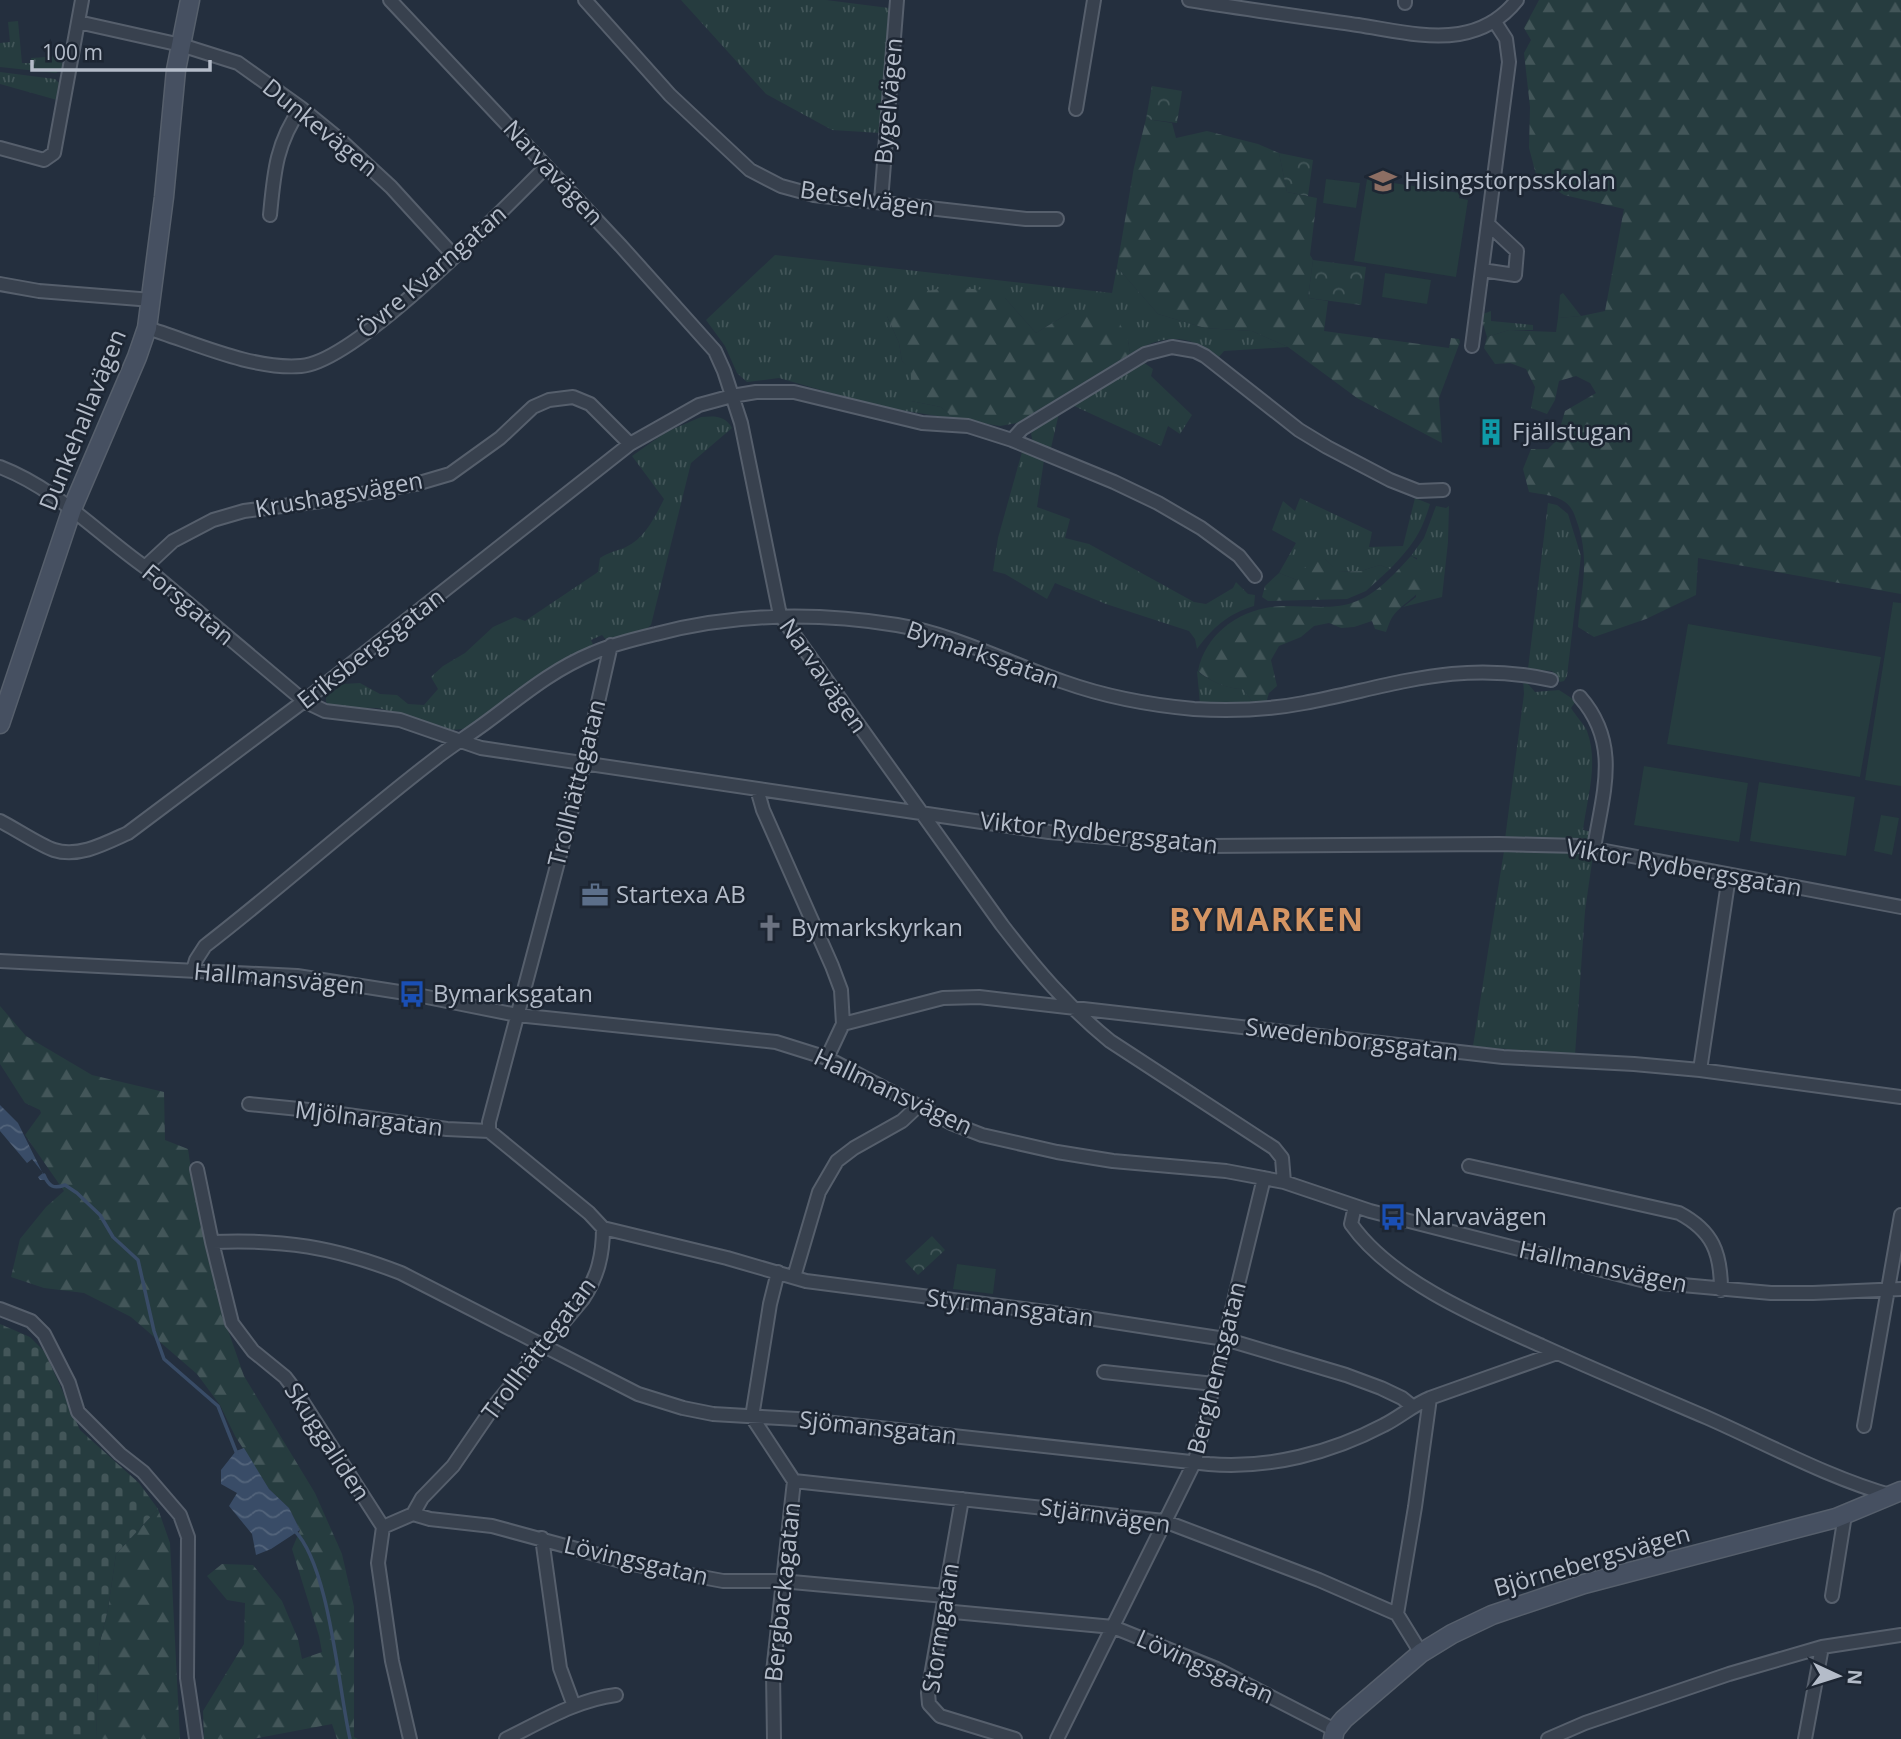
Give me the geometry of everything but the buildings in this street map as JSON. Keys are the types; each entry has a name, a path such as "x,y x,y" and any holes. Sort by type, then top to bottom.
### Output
{"street":[{"path":"0,148 38,159 44,159 54,153 82,0"},
{"name":"Dunkehallavägen","path":"0,724 72,509 147,328 181,45 190,0"},
{"name":"Narvavägen","path":"390,0 715,351 741,423 780,615 1035,970 1069,1006 1110,1041 1275,1148 1282,1158 1284,1182"},
{"name":"Betselvägen","path":"585,0 670,95 750,170 781,186 814,195 1026,219 1057,219"},
{"name":"Bygelvägen","path":"881,201 897,0"},
{"path":"1076,109 1094,0"},
{"path":"1189,0 1424,35 1459,34 1495,22 1508,12 1517,0"},
{"name":"Dunkevägen","path":"78,22 181,45 238,63 339,139 391,187 454,256"},
{"path":"1472,346 1509,62 1506,39 1495,22"},
{"path":"270,215 279,146 301,108"},
{"name":"Övre Kvarngatan","path":"147,328 234,356 269,364 301,366 320,362 376,326 454,256 546,167"},
{"path":"1482,270 1515,275 1517,251 1488,224"},
{"path":"0,284 39,291 152,300"},
{"path":"1012,440 1022,429 1145,354 1159,348 1184,347 1205,356 1299,430 1355,463 1418,491 1443,490"},
{"name":"Eriksbergsgatan","path":"0,821 54,850 74,852 100,846 128,833 304,701 630,444 699,405 756,392 794,392 922,423 968,426 1012,440 1158,503 1239,556 1255,576"},
{"name":"Krushagsvägen","path":"145,567 173,541 213,520 244,511 416,484 450,474 500,438 533,407 549,400 573,397 590,404 630,444"},
{"name":"Forsgatan","path":"0,467 31,480 72,509 304,701"},
{"name":"Bymarksgatan","path":"193,970 205,946 459,741 546,676 611,645 711,622 780,615 861,620 902,626 938,635 1094,692 1189,708 1249,709 1300,704 1437,674 1525,674 1551,680"},
{"name":"Trollhättegatan","path":"489,1131 492,1106 584,764 611,645"},
{"path":"1580,697 1599,723 1607,757 1594,848"},
{"name":"Viktor Rydbergsgatan","path":"304,701 325,711 400,720 481,748 1049,832 1209,846 1499,844 1594,848 1901,907"},
{"path":"757,789 763,810 841,990 843,1024 827,1058"},
{"path":"1700,1070 1729,876"},
{"name":"Hallmansvägen","path":"0,961 305,977 412,994 517,1015 760,1040 788,1045 827,1058 918,1107 982,1135 1113,1161 1226,1171 1284,1182 1355,1206 1649,1282 1721,1290 1813,1293 1901,1289"},
{"name":"Swedenborgsgatan","path":"843,1024 915,1004 960,996 1069,1006 1503,1057 1700,1070 1901,1097"},
{"name":"Mjölnargatan","path":"249,1104 446,1129 489,1131"},
{"path":"794,1277 819,1192 837,1161 902,1121 918,1107"},
{"path":"489,1131 603,1227"},
{"path":"1469,1166 1679,1213 1696,1222 1709,1236 1717,1252 1721,1290"},
{"name":"Skuggaliden","path":"197,1169 232,1323 253,1351 285,1377 295,1390 383,1527"},
{"name":"Berghemsgatan","path":"1057,1739 1195,1461 1264,1178"},
{"path":"1355,1206 1351,1224 1358,1234 1415,1282 1478,1318 1765,1443 1849,1483 1897,1495"},
{"path":"1864,1426 1901,1215"},
{"name":"Trollhättegatan","path":"413,1514 422,1498 453,1466 494,1406 593,1284 602,1254 603,1227"},
{"name":"Styrmansgatan","path":"603,1227 794,1277 860,1289 1062,1314 1225,1339 1346,1375 1381,1388 1412,1406"},
{"name":"Sjömansgatan","path":"212,1242 272,1241 310,1245 365,1259 401,1273 638,1394 713,1414 797,1419 1229,1465 1310,1454 1343,1444 1384,1425 1412,1406 1430,1398 1558,1353"},
{"path":"752,1417 770,1304 778,1272"},
{"path":"0,1309 31,1321 44,1334 69,1383 78,1412 120,1454 143,1472 180,1515 188,1537 187,1678 196,1739"},
{"path":"1104,1372 1213,1384"},
{"path":"1421,1653 1397,1614 1430,1398"},
{"name":"Bergbackagatan","path":"752,1417 794,1480 773,1672 774,1739"},
{"name":"Stjärnvägen","path":"794,1480 1164,1521 1319,1580 1397,1614"},
{"name":"Björnebergsvägen","path":"1334,1735 1363,1701 1421,1653 1452,1634 1492,1615 1560,1591 1845,1515 1897,1495"},
{"name":"Stormgatan","path":"962,1499 928,1693 929,1704 932,1711 940,1716 1015,1739"},
{"path":"410,1739 392,1661 378,1563 383,1527 413,1514"},
{"name":"Lövingsgatan","path":"413,1514 430,1519 492,1526 632,1564 723,1581 782,1581 945,1596"},
{"path":"1832,1595 1845,1515"},
{"path":"542,1538 560,1668 574,1706"},
{"name":"Lövingsgatan","path":"943,1611 1113,1627 1217,1669 1334,1735"},
{"path":"1548,1739 1586,1723 1729,1674 1822,1647 1901,1635"},
{"path":"1805,1739 1822,1647"},
{"path":"506,1739 588,1700 616,1695"}],"green space":[{"path":"681,0 826,0 889,8 880,133 832,130 766,94"},
{"path":"1539,0 1901,0 1901,594 1698,558 1696,595 1646,619 1594,637 1578,627 1584,564 1582,538 1576,518 1565,502 1548,495 1529,492 1523,469 1531,449 1548,449 1556,441 1565,411 1596,393 1590,383 1576,376 1559,381 1555,400 1547,414 1531,408 1535,387 1526,369 1510,363 1495,364 1484,348 1487,337 1509,330 1556,332 1558,318 1605,311 1624,209 1564,195 1537,178 1529,148 1530,107 1524,53 1531,40 1524,28"},
{"path":"18,21 22,63 31,63 31,58 62,56 62,69 56,73 0,67 0,43 10,42 8,22"},
{"path":"0,72 55,79 59,83 57,100 0,84"},
{"path":"1152,86 1182,91 1177,123 1146,119"},
{"path":"1146,119 1172,123 1176,138 1207,131 1258,144 1279,153 1287,192 1317,198 1308,298 1328,301 1324,331 1449,348 1451,338 1459,339 1439,398 1442,443 1357,398 1288,347 1252,331 1205,328 1158,314 1117,267 1134,167"},
{"path":"1279,153 1313,160 1308,196 1287,192"},
{"path":"1326,179 1360,183 1356,208 1323,203"},
{"path":"1367,179 1460,193 1459,198 1468,200 1456,277 1354,261"},
{"path":"775,255 1112,293 1117,267 1158,314 1205,328 1252,331 1288,347 1224,351 1219,357 1197,344 1175,339 1153,343 1130,354 1128,340 1069,313 1036,333 1005,298 887,316 899,343 902,361 911,369 911,401 941,407 955,419 876,406 779,378 747,382 737,373 725,346 706,320"},
{"path":"1313,260 1366,267 1361,305 1308,298"},
{"path":"1385,273 1431,280 1427,304 1382,297"},
{"path":"948,287 986,290 1005,298 1036,333 1069,313 1095,314 1120,324 1128,340 1130,354 1017,423 1000,426 955,419 941,407 911,401 911,370 902,361 899,343 887,316 907,295"},
{"path":"1563,293 1581,316 1558,318 1560,295"},
{"path":"1491,311 1491,321 1533,325 1533,330 1509,330 1487,337 1482,320 1483,314"},
{"path":"1143,362 1153,369 1151,376 1192,415 1180,434 1168,426 1161,446 1072,405"},
{"path":"1059,413 1051,448 1033,442 1031,434 1035,428"},
{"path":"701,417 723,419 732,428 691,463 651,625 645,630 608,642 602,635 591,640 594,647 539,676 470,727 437,728 382,709 345,710 332,707 326,702 326,697 343,684 360,683 380,694 397,695 408,704 424,705 438,689 431,677 465,653 493,627 515,617 525,621 598,572 600,558 639,538 664,499 632,456 666,432"},
{"path":"1022,452 1044,460 1037,507 1070,519 1065,538 1089,544 1194,602 1206,604 1233,588 1236,582 1248,594 1255,595 1254,606 1222,622 1197,649 1195,639 1189,631 1106,604 1055,583 1047,599 1005,574 993,571 998,538"},
{"path":"1300,498 1372,532 1369,547 1403,546 1415,498 1430,504 1415,539 1390,569 1380,565 1361,571 1338,572 1325,559 1297,580 1279,573 1296,543 1272,530 1283,501 1295,511"},
{"path":"1548,503 1557,505 1568,514 1581,556 1567,676 1560,682 1552,671 1528,669"},
{"path":"1436,506 1449,506 1442,597 1403,607 1416,597 1417,558 1411,556 1424,538"},
{"path":"1411,556 1426,565 1425,582 1393,616 1386,632 1375,629 1372,621 1341,628 1329,623 1314,626 1301,637 1279,646 1271,660 1277,686 1269,693 1266,703 1254,704 1243,689 1219,684 1198,671 1202,657 1217,634 1240,617 1281,606 1329,607 1357,601 1379,587"},
{"path":"1312,558 1325,559 1339,572 1361,571 1380,565 1390,569 1366,591 1347,599 1268,601 1262,597 1265,586 1279,573 1297,580"},
{"path":"1893,602 1901,603 1901,786 1865,780"},
{"path":"1688,624 1881,657 1860,777 1667,744"},
{"path":"1197,671 1219,684 1243,689 1254,704 1200,704"},
{"path":"1523,678 1535,692 1559,690 1576,701 1571,708 1587,731 1592,755 1583,830 1592,832 1591,837 1584,842 1505,839 1524,694"},
{"path":"1644,766 1748,783 1739,842 1634,825"},
{"path":"1759,782 1855,797 1846,856 1750,841"},
{"path":"1881,815 1899,818 1892,855 1874,851"},
{"path":"1504,851 1565,851 1593,855 1585,911 1575,1055 1473,1046"},
{"path":"0,1006 26,1036 92,1075 164,1092 165,1140 188,1149 195,1196 221,1310 244,1376 315,1493 342,1554 354,1607 354,1737 358,1739 337,1739 332,1724 253,1739 204,1739 203,1711 244,1644 245,1603 227,1600 207,1576 222,1564 253,1565 282,1601 298,1639 302,1659 322,1652 292,1549 300,1530 289,1508 269,1489 235,1436 220,1405 197,1374 131,1317 84,1293 44,1288 11,1277 20,1239 46,1207 64,1191 25,1135 41,1113 40,1110 25,1103 0,1064"},
{"path":"932,1236 945,1250 918,1275 905,1261"},
{"path":"957,1264 996,1269 993,1294 953,1289"},
{"path":"0,1324 30,1337 45,1352 80,1430 139,1483 158,1509 116,1554 108,1609 99,1646 96,1739 0,1739"},
{"path":"158,1509 170,1543 180,1739 96,1739 99,1646 108,1609 116,1554"}],"water":[{"path":"0,1105 18,1123 42,1172 32,1159 27,1163 0,1131"},
{"path":"43,1173 46,1180 40,1180 38,1177"},
{"path":"244,1448 269,1489 289,1508 300,1530 271,1549 256,1555 252,1534 229,1506 237,1493 221,1484 221,1470 236,1451"}],"waterway":[{"path":"44,1175 52,1186 65,1185 77,1193 100,1215 113,1237 138,1260 154,1331 164,1359 218,1406 237,1454"},
{"path":"294,1530 306,1547 324,1598 350,1739"}],"place":[{"name":"Hisingstorpsskolan","path":"1383,181"},
{"name":"Fjällstugan","path":"1491,432"},
{"name":"Startexa AB","path":"595,895"},
{"name":"Bymarkskyrkan","path":"770,928"},
{"name":"Bymarksgatan","path":"412,994"},
{"name":"Narvavägen","path":"1393,1217"}],"district":[{"name":"BYMARKEN","path":"1267,920"}]}
